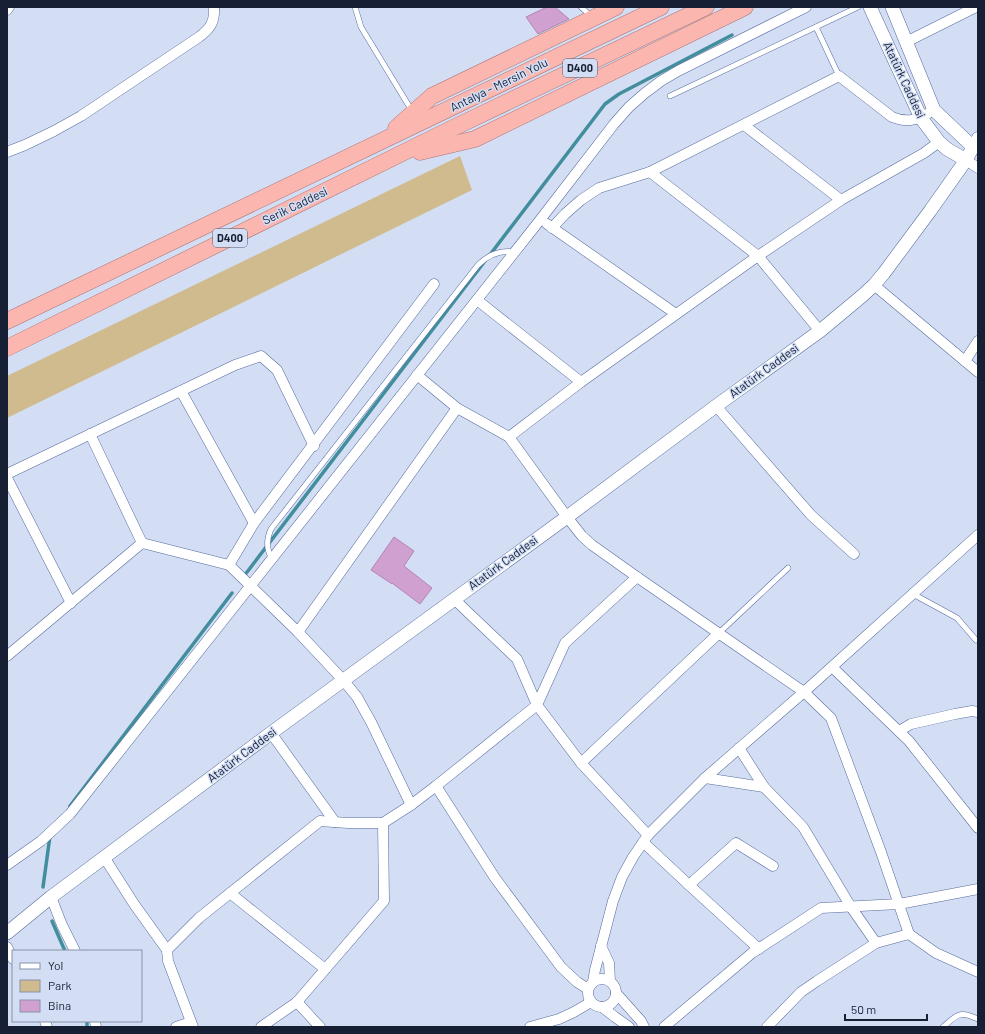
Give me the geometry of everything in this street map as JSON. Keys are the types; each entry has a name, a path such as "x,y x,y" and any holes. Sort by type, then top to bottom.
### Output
{"highway":[{"path":"382,142 432,96 616,7"},
{"name":"Antalya - Mersin Yolu","path":"445,111 661,7"},
{"name":"Antalya - Mersin Yolu","path":"453,128 706,7"},
{"path":"391,159 475,139 745,7"},
{"name":"Serik Caddesi","path":"7,321 445,111"},
{"name":"Serik Caddesi","path":"7,348 453,128"}],"main road":[{"name":"Atatürk Caddesi","path":"870,7 921,118 939,142 966,160"},
{"path":"892,7 934,110 976,143"},
{"name":"Atatürk Caddesi","path":"7,933 104,857 271,733 820,331 874,285 884,273 966,160 976,143"}],"street":[{"path":"7,152 54,132 81,116 199,37 212,23 215,14 214,7"},
{"path":"7,865 41,841 70,814 515,252 614,124 629,107 644,93 678,71 806,7"},
{"path":"906,42 976,7"},
{"path":"552,228 581,200 599,188 650,172 839,76 892,117 897,119 906,121 921,118 934,110"},
{"path":"744,125 841,200"},
{"path":"509,437 581,382 758,256 841,200 924,153 939,142"},
{"path":"966,160 978,168"},
{"path":"650,172 758,256 820,331"},
{"path":"540,220 676,314"},
{"path":"229,566 254,524 434,284"},
{"path":"874,285 978,372"},
{"path":"477,300 581,382"},
{"path":"965,361 978,341"},
{"path":"7,474 235,365 261,356 277,370 314,446"},
{"path":"417,375 457,408 509,437 567,517 582,536 592,545 804,692 831,718 881,852 909,934 936,954 978,972"},
{"path":"181,391 254,524"},
{"path":"716,406 811,515 854,554"},
{"path":"298,632 457,408"},
{"path":"90,434 142,543 229,566 298,632 357,697 371,722 411,805"},
{"path":"7,478 71,603"},
{"path":"436,786 495,878 561,967 577,982 591,986 602,979 610,981 613,984 616,988 616,997 611,1004 607,1006 598,1007 591,1002 588,994 591,986 613,901 622,877 645,838 704,778 804,692 978,535"},
{"path":"7,656 142,543"},
{"path":"167,950 199,918 320,821 383,823 411,805 436,786 537,704 565,643 637,577"},
{"path":"454,599 517,659 537,704 581,763 645,838 689,885 759,949"},
{"path":"581,763 718,633"},
{"path":"832,667 909,741 978,828"},
{"path":"899,731 911,724 955,714 978,712"},
{"path":"271,733 335,822"},
{"path":"739,748 764,787 803,827 876,943"},
{"path":"704,778 764,787"},
{"path":"261,1027 297,1002 384,901 383,823"},
{"path":"689,885 736,844 773,866"},
{"path":"104,857 134,904 167,950 168,962 192,1025 176,1027"},
{"path":"664,1027 752,953 822,908 899,904 978,889"},
{"path":"230,893 326,969"},
{"path":"51,898 74,950"},
{"path":"767,1027 801,992 876,943 909,934"},
{"path":"601,946 609,963 610,981"},
{"path":"7,947 12,957"},
{"path":"616,993 641,1021 644,1027"},
{"path":"297,1002 320,1027"},
{"path":"530,1027 559,1019 591,1002"},
{"path":"602,1007 629,1027"}],"lane":[{"path":"354,7 361,27 413,113"},
{"path":"581,7 593,18"},
{"path":"670,96 858,7"},
{"path":"816,27 839,76"},
{"path":"272,559 267,546 271,529 478,265 490,255 503,251 515,252"},
{"path":"718,633 788,568"},
{"path":"913,594 957,618 976,640"},
{"path":"943,1027 957,1015 969,1014 978,1018"}],"green space":[{"path":"460,156 472,190 7,418 7,376"}],"building":[{"path":"547,7 555,7 569,19 538,34 526,17"},
{"path":"394,537 414,551 404,566 432,588 420,604 392,583 371,570"}],"waterway":[{"path":"489,256 605,104 619,94 732,35"},
{"path":"244,576 485,261"},
{"path":"70,806 232,593"},
{"path":"43,887 50,836"},
{"path":"52,921 65,950"},
{"path":"87,1022 87,1027"}]}
